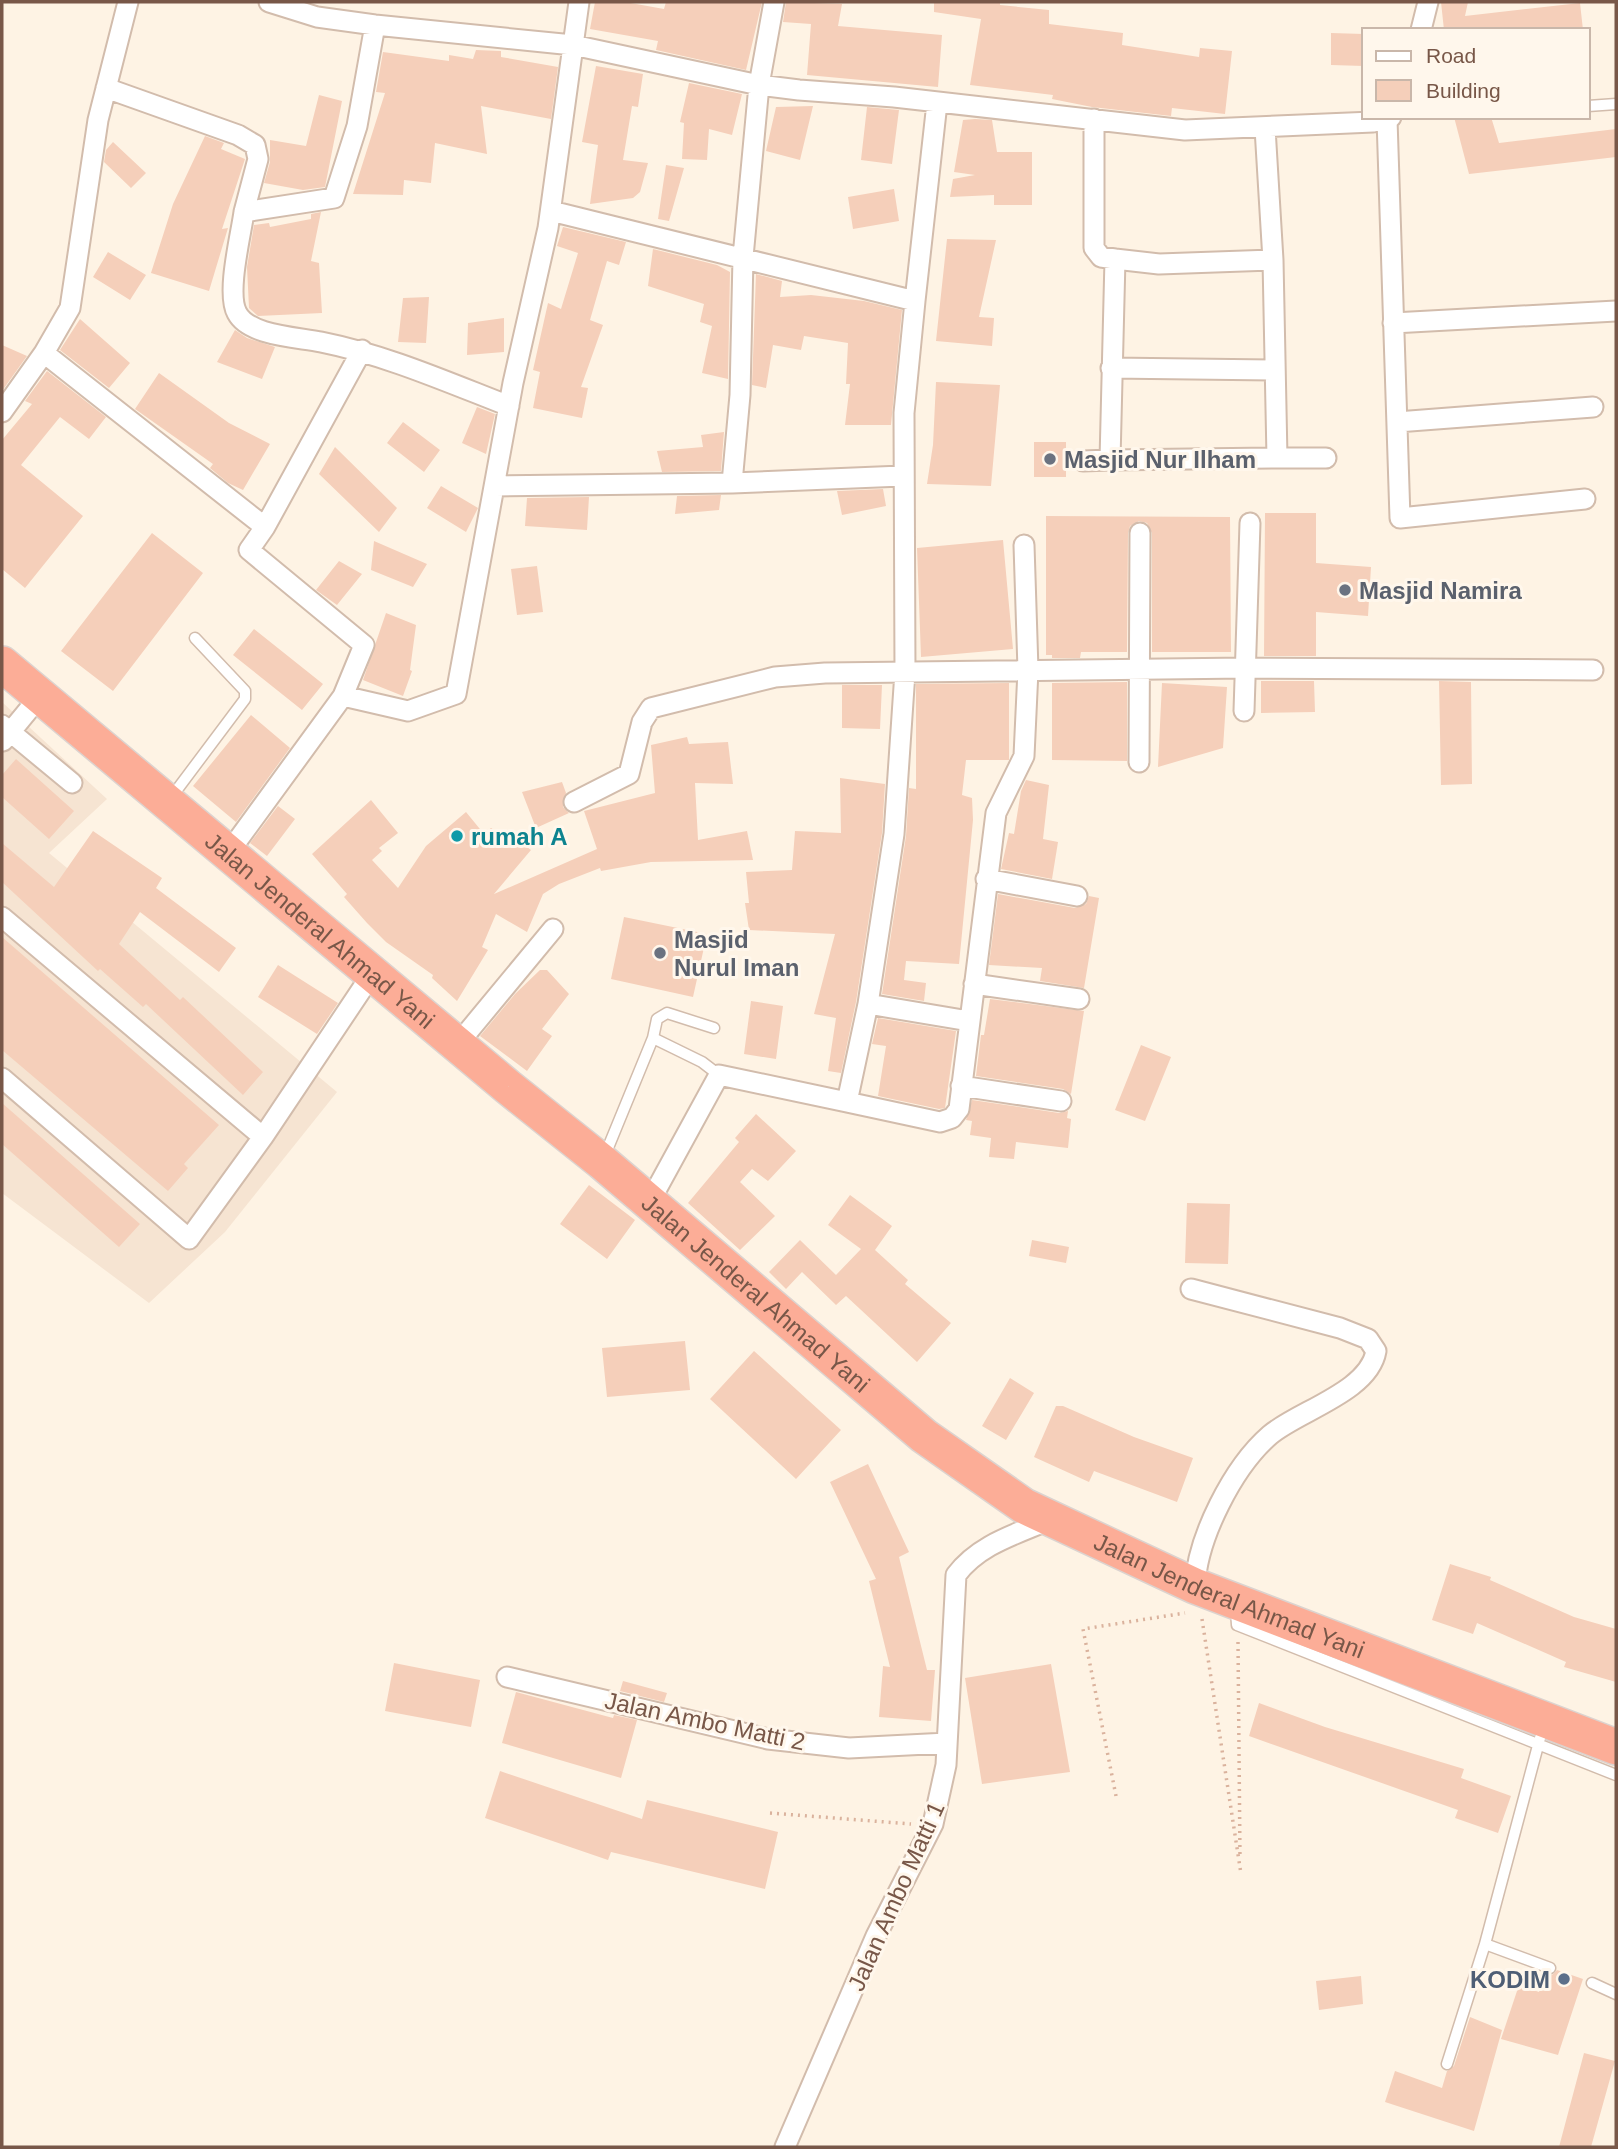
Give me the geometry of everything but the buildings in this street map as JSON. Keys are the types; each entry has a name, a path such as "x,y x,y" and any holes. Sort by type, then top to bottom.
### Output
{"highway":[{"name":"Jalan Jenderal Ahmad Yani","path":"2,664 457,1045 602,1162 924,1436 1024,1506 1198,1598 1542,1732 1616,1747"}],"street":[{"path":"2,412 44,353 70,308 84,202 106,88 128,2"},
{"path":"271,2 317,17 573,45 759,85 1185,130 1265,128 1377,119"},
{"path":"343,695 408,711 456,694 509,406 551,211 579,2"},
{"path":"732,483 740,395 743,257 759,85 774,2"},
{"path":"1422,28 1428,2"},
{"path":"244,212 334,198 357,126 374,25"},
{"path":"106,88 237,135 256,145 258,159 244,212 233,298 237,314 243,321 262,330 362,350 509,406"},
{"path":"847,1102 867,1004 894,834 905,672 902,476 907,370 937,103"},
{"path":"1094,119 1094,248 1101,257 1159,264 1273,260"},
{"path":"1389,119 1400,519 1585,499"},
{"path":"1265,128 1273,260 1277,458"},
{"path":"551,211 915,301"},
{"path":"1110,460 1115,259"},
{"path":"1393,323 1616,312"},
{"path":"229,852 343,695 364,645 248,550 265,527 362,350"},
{"path":"44,353 265,527"},
{"path":"1111,368 1275,370"},
{"path":"1397,422 1593,407"},
{"path":"1083,461 1326,458"},
{"path":"496,486 732,483 902,476"},
{"path":"1244,711 1250,523"},
{"path":"1139,762 1140,533"},
{"path":"649,1203 719,1075 944,1121 952,1118 959,1110 986,879 998,804 1024,756 1028,670 1024,545"},
{"path":"574,802 629,774 645,713 658,705 775,677 1139,668 1593,670"},
{"path":"40,696 4,733 72,783"},
{"path":"986,879 1077,896"},
{"path":"2,917 263,1137"},
{"path":"457,1045 553,929"},
{"path":"2,1078 189,1239 263,1137 372,974"},
{"path":"974,984 1079,999"},
{"path":"867,1004 969,1021"},
{"path":"961,1086 1061,1101"},
{"path":"1191,1289 1340,1328 1368,1339 1376,1351 1372,1365 1364,1373 1331,1399 1270,1434 1238,1473 1207,1537 1196,1570 1198,1598"},
{"name":"Jalan Ambo Matti 1","path":"785,2147 876,1936 933,1824 942,1793 947,1743 956,1575 970,1559 989,1545 1051,1519"},
{"name":"Jalan Ambo Matti 2","path":"507,1677 768,1739 849,1748 947,1743"}],"lane":[{"path":"1590,106 1616,103"},
{"path":"168,802 245,699 245,691 195,638"},
{"path":"602,1162 653,1038 657,1019 667,1013 714,1028"},
{"path":"653,1038 702,1062 719,1075"},
{"path":"1447,2064 1485,1944 1542,1732 1616,1775"},
{"path":"1485,1944 1550,1968"},
{"path":"1592,1983 1616,1994"}],"path":[{"path":"1116,1796 1083,1629 1198,1598 1241,1874 1236,1613"},
{"path":"770,1812 884,1824 933,1824"}],"shaded area":[{"path":"2,702 107,799 49,853 337,1092 225,1232 149,1303 2,1193"}],"place":[{"name":"Masjid Nur Ilham","path":"1050,459"},
{"name":"Masjid Namira","path":"1345,590"},
{"name":"rumah A","path":"457,836"},
{"name":"Masjid Nurul Iman","path":"660,953"},
{"name":"KODIM","path":"1564,1979"}]}
